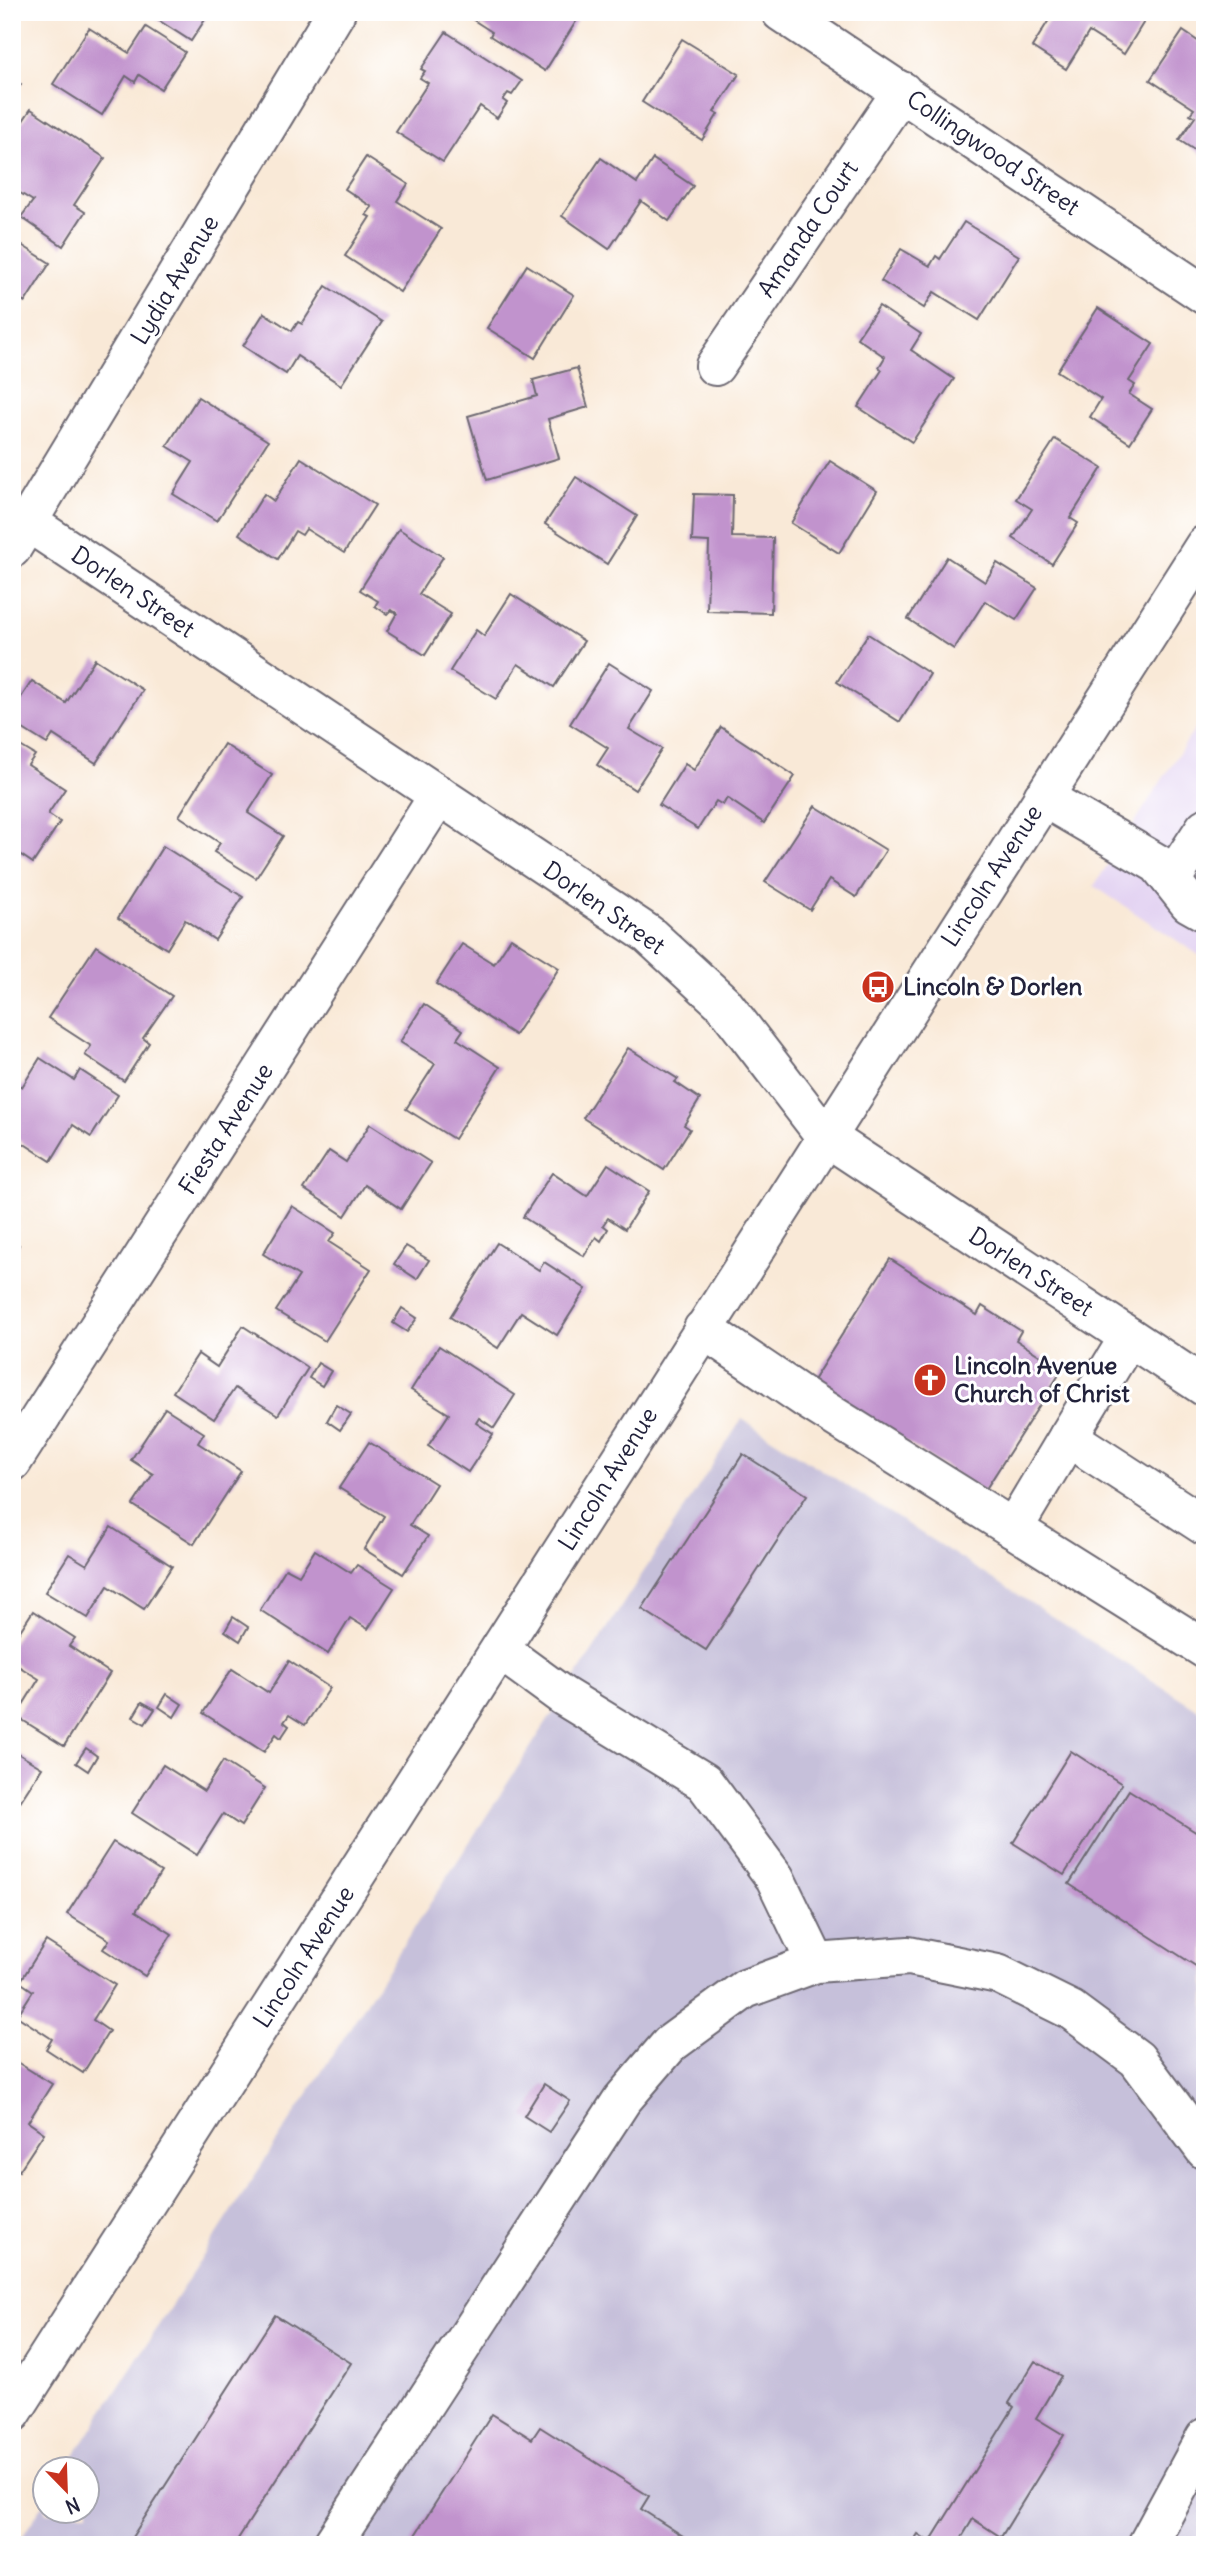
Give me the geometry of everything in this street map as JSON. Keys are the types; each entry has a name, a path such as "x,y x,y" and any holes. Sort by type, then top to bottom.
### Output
{"street":[{"name":"Lydia Avenue","path":"21,536 336,12"},
{"name":"Collingwood Street","path":"781,12 1205,295"},
{"name":"Amanda Court","path":"715,366 902,92"},
{"name":"Dorlen Street","path":"21,536 439,795 648,934 723,1003 825,1136 1205,1387"},
{"name":"Lincoln Avenue","path":"12,2413 825,1136 1205,545"},
{"name":"Fiesta Avenue","path":"12,1462 439,795"},
{"path":"1043,797 1158,864 1189,903 1205,912"},
{"path":"1171,880 1205,828"},
{"path":"703,1329 808,1400 1205,1649"},
{"path":"1013,1529 1078,1444 1129,1337"},
{"path":"1078,1444 1205,1526"},
{"path":"500,1650 563,1696 704,1782 775,1878 816,1963"},
{"path":"332,2545 622,2100 670,2043 745,1989 816,1963 909,1956 998,1973 1071,2010 1137,2059 1205,2151"},
{"path":"1147,2545 1205,2438"}],"shaded area":[{"path":"1205,713 1205,959 1094,886"},
{"path":"742,1419 1205,1714 1205,2545 17,2545 32,2521 32,2526 102,2526 102,2456 74,2456"}],"building":[{"path":"155,12 210,12 191,41 152,16"},
{"path":"461,12 582,12 545,71 490,36 492,32"},
{"path":"1054,12 1066,12 1079,20 1085,12 1150,12 1124,54 1089,32 1066,69 1032,47"},
{"path":"146,27 185,52 161,89 139,75 135,82 126,76 102,115 53,84 89,28 129,53"},
{"path":"1183,31 1205,46 1205,157 1179,140 1195,117 1190,114 1194,109 1150,80"},
{"path":"446,32 522,81 512,95 508,93 503,100 507,103 497,118 480,106 443,162 396,132 428,83 420,78 425,71 421,69"},
{"path":"682,39 739,74 714,112 718,114 702,140 642,102"},
{"path":"12,79 21,84 12,99"},
{"path":"31,109 105,158 74,205 85,212 63,246 21,217 33,201 12,188 12,137"},
{"path":"366,157 408,184 397,201 441,229 400,292 345,256 370,217 366,215 372,207 345,189"},
{"path":"601,158 637,183 653,159 693,186 669,221 641,201 609,249 562,216"},
{"path":"964,222 1019,256 979,320 934,292 924,308 881,281 901,249 930,266 936,256 940,259"},
{"path":"12,239 50,263 25,302 12,293"},
{"path":"527,265 574,295 535,358 487,328"},
{"path":"326,286 382,322 341,385 297,356 286,374 243,346 264,313 292,331 298,322 302,324"},
{"path":"879,306 921,334 911,350 954,379 912,442 858,407 882,370 879,367 885,357 857,338"},
{"path":"1098,308 1153,344 1129,381 1135,385 1129,394 1152,409 1130,443 1090,417 1101,399 1057,371"},
{"path":"577,368 588,407 548,419 559,458 487,480 468,416 537,396 533,380"},
{"path":"198,397 268,441 217,521 173,494 193,462 167,446"},
{"path":"1055,439 1102,468 1070,518 1078,523 1052,564 1013,538 1032,509 1016,499"},
{"path":"301,458 375,505 344,553 306,529 302,535 295,531 278,559 239,534 264,494 274,501"},
{"path":"830,461 877,491 839,553 791,523"},
{"path":"576,477 637,516 607,564 545,524"},
{"path":"694,494 733,495 732,537 773,538 771,613 707,611 709,542 692,541"},
{"path":"399,529 443,557 419,594 451,614 425,655 387,631 397,613 391,610 387,614 375,606 378,601 360,590"},
{"path":"947,557 985,582 997,563 1037,588 1016,620 985,601 954,649 908,619"},
{"path":"511,594 584,641 554,687 518,664 496,699 450,671 476,630 484,636"},
{"path":"868,634 930,674 900,722 837,682"},
{"path":"95,659 143,690 96,763 53,735 47,744 12,722 12,711 32,681 66,703"},
{"path":"609,663 653,691 629,729 662,749 635,790 597,765 608,748 570,724"},
{"path":"721,727 795,776 764,823 727,798 723,805 716,801 698,829 659,805 685,764 694,770"},
{"path":"12,741 35,755 28,765 65,789 48,814 60,822 33,863 12,849"},
{"path":"224,744 272,775 248,813 283,836 256,878 214,852 220,843 179,816"},
{"path":"815,806 886,850 856,897 829,880 810,910 765,882"},
{"path":"163,846 243,897 215,940 185,920 167,949 118,918"},
{"path":"511,938 559,968 515,1035 436,984 462,944 494,964"},
{"path":"96,946 172,996 143,1038 149,1043 124,1081 85,1055 91,1046 48,1018"},
{"path":"424,1004 463,1030 457,1039 500,1067 454,1139 406,1109 435,1064 400,1042"},
{"path":"628,1048 678,1079 675,1082 700,1099 684,1125 690,1129 664,1170 583,1118"},
{"path":"40,1058 74,1080 80,1070 118,1095 91,1137 73,1125 51,1161 12,1136 12,1081 22,1087"},
{"path":"370,1124 431,1163 401,1209 365,1185 345,1216 304,1189 329,1151 346,1162"},
{"path":"608,1164 649,1191 625,1229 608,1218 603,1225 608,1229 601,1241 596,1237 584,1256 523,1217 552,1173 587,1196"},
{"path":"292,1206 335,1233 329,1242 371,1269 325,1341 276,1311 299,1276 263,1254"},
{"path":"12,1240 19,1245 12,1256"},
{"path":"497,1243 539,1270 544,1262 586,1289 557,1335 521,1312 498,1348 450,1317"},
{"path":"406,1246 429,1260 417,1279 394,1264"},
{"path":"890,1259 977,1315 982,1306 1021,1331 1016,1340 1062,1370 984,1492 812,1382"},
{"path":"402,1308 417,1318 407,1332 393,1323"},
{"path":"243,1326 308,1368 278,1415 235,1388 214,1419 173,1392 198,1354 217,1367"},
{"path":"439,1346 515,1395 494,1428 479,1418 476,1423 493,1434 468,1472 428,1446 449,1414 411,1390"},
{"path":"318,1363 331,1371 322,1386 309,1378"},
{"path":"336,1405 351,1414 340,1430 327,1421"},
{"path":"165,1408 204,1433 198,1443 241,1471 194,1544 133,1505 153,1474 131,1460"},
{"path":"369,1442 436,1484 410,1525 428,1536 403,1574 364,1549 384,1516 339,1488"},
{"path":"743,1454 807,1495 706,1650 642,1609"},
{"path":"111,1527 172,1566 144,1609 108,1586 88,1618 45,1592 69,1554 87,1565"},
{"path":"315,1550 351,1573 357,1565 394,1588 368,1629 350,1618 328,1654 260,1610 286,1568 299,1575"},
{"path":"33,1611 75,1638 69,1646 110,1673 64,1746 16,1716 39,1679 12,1662 12,1643"},
{"path":"233,1617 248,1627 240,1641 225,1631"},
{"path":"289,1661 330,1688 305,1725 289,1715 284,1722 289,1726 281,1738 276,1734 264,1752 203,1713 232,1669 269,1693"},
{"path":"167,1694 182,1704 174,1717 159,1707"},
{"path":"142,1702 155,1709 145,1724 133,1717"},
{"path":"86,1748 97,1756 88,1771 76,1763"},
{"path":"12,1750 42,1768 12,1814"},
{"path":"1071,1751 1122,1784 1064,1875 1013,1843"},
{"path":"223,1761 265,1788 241,1826 223,1814 197,1855 132,1813 163,1765 204,1791"},
{"path":"1129,1790 1205,1838 1205,1972 1069,1884"},
{"path":"113,1842 161,1872 136,1911 172,1934 145,1976 103,1949 109,1940 67,1914"},
{"path":"46,1941 115,1985 93,2020 109,2031 83,2073 46,2049 52,2039 17,2016 33,1991 20,1982"},
{"path":"12,2059 52,2084 28,2122 44,2133 19,2171 12,2166"},
{"path":"544,2084 570,2101 549,2132 524,2116"},
{"path":"275,2315 351,2363 234,2545 127,2545"},
{"path":"1035,2361 1061,2376 1036,2418 1064,2435 1001,2537 973,2519 957,2545 911,2545 918,2534 930,2542 1014,2407 1009,2403"},
{"path":"492,2414 532,2439 540,2427 649,2496 641,2509 697,2545 410,2543"}],"place":[{"name":"Lincoln & Dorlen","path":"878,987"},
{"name":"Lincoln Avenue Church of Christ","path":"930,1380"}]}
